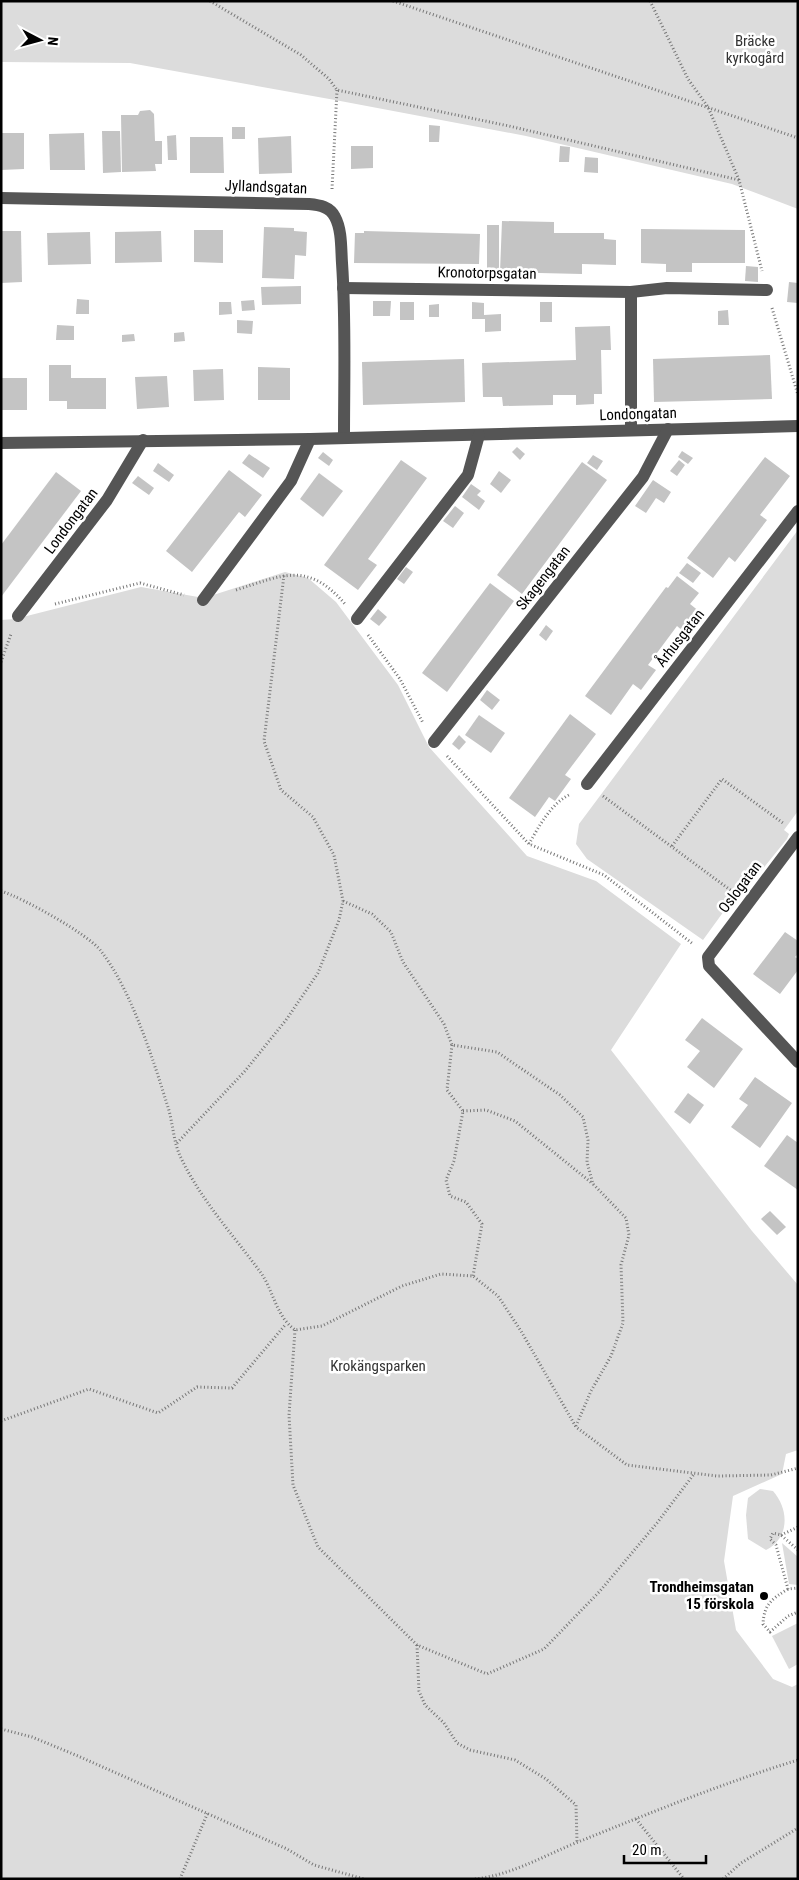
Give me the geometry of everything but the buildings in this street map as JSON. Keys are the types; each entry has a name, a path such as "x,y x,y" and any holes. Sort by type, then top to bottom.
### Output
{"street":[{"name":"Jyllandsgatan","path":"1,198 309,204 322,206 331,211"},
{"path":"331,211 336,219 340,234 344,288 344,436"},
{"name":"Kronotorpsgatan","path":"344,288 631,292 667,288 767,290"},
{"path":"631,292 631,430"},
{"name":"Londongatan","path":"1,443 310,439 344,436 479,435 798,426"},
{"name":"Skagengatan","path":"434,742 642,477 668,429"},
{"path":"357,619 468,475 479,435"},
{"path":"204,600 291,482 310,439"},
{"name":"Londongatan","path":"18,616 107,500 144,440"},
{"name":"Århusgatan","path":"587,784 798,511"},
{"name":"Oslogatan","path":"708,957 748,904 794,833"},
{"path":"708,957 708,966 798,1062"}],"path":[{"path":"393,1 798,138"},
{"path":"650,1 688,79 708,107 739,180 767,290 798,395"},
{"path":"213,2 301,55 329,79 338,90 509,126 739,180"},
{"path":"331,211 338,90"},
{"path":"177,1143 244,1071 286,1020 318,972 339,920 343,901 334,855 313,817 280,790 264,741 284,574"},
{"path":"52,604 140,583 204,600 284,574 314,577 338,596 357,619 400,679 434,742 529,844 604,875 708,957"},
{"path":"1,662 18,616"},
{"path":"672,846 722,779 794,833"},
{"path":"529,844 538,827 561,799 587,784 748,904"},
{"path":"1,891 77,931 101,950 123,987 134,1013 168,1105 180,1156 194,1184 264,1278 286,1324 295,1330 322,1326 402,1286 441,1274 474,1276 498,1296 576,1427 627,1465 694,1474 771,1475 798,1468"},
{"path":"343,901 372,914 391,932 402,962 444,1024 452,1045 447,1090 463,1110 454,1161 446,1180 450,1196 466,1202 482,1224 474,1276"},
{"path":"452,1045 497,1052 526,1070 566,1100 583,1117 588,1140 587,1162 593,1184"},
{"path":"463,1110 486,1110 515,1121 593,1184 626,1218 628,1235 621,1265 622,1323 611,1356 591,1391 576,1427"},
{"path":"1,1421 88,1389 158,1412 197,1388 232,1388 286,1324"},
{"path":"295,1330 289,1415 293,1485 318,1547 417,1645 487,1674 544,1649 600,1591 657,1523 694,1474"},
{"path":"781,1535 798,1527"},
{"path":"788,1589 776,1545 770,1539 773,1533 781,1535 798,1550"},
{"path":"798,1588 788,1589 770,1601 763,1624 770,1632 788,1616 798,1612"},
{"path":"417,1645 419,1691 425,1705 444,1723 457,1743 470,1750 515,1760 546,1779 576,1805 577,1842"},
{"path":"1,1729 32,1737 208,1812 287,1849 314,1865 364,1879"},
{"path":"475,1879 499,1876 577,1842 746,1776 798,1760"},
{"path":"180,1879 208,1812"},
{"path":"636,1819 684,1879"},
{"path":"724,1879 742,1863 798,1828"}],"green space":[{"name":"Bräcke kyrkogård","path":"1,1 798,1 798,209 732,184 526,136 335,100 130,63 1,62"},
{"path":"798,530 798,811 784,830 789,834 787,839 748,887 745,890 740,889 703,940 587,859 576,844 579,824"},
{"name":"Krokängsparken","path":"285,572 308,578 336,602 398,685 429,747 527,856 596,881 681,944 611,1050 752,1231 798,1285 798,1450 786,1454 782,1474 733,1496 724,1561 736,1630 773,1679 792,1687 798,1684 798,1879 1,1879 1,620 15,619 141,587 204,598"},
{"path":"760,1489 773,1491 782,1506 784,1514 783,1531 774,1545 766,1550 748,1539 746,1515 748,1498"},
{"path":"782,1543 798,1557 798,1585 789,1584"},
{"path":"798,1623 798,1664 789,1669 772,1636"}],"place":[{"name":"Trondheimsgatan 15 förskola","path":"764,1596"}]}
